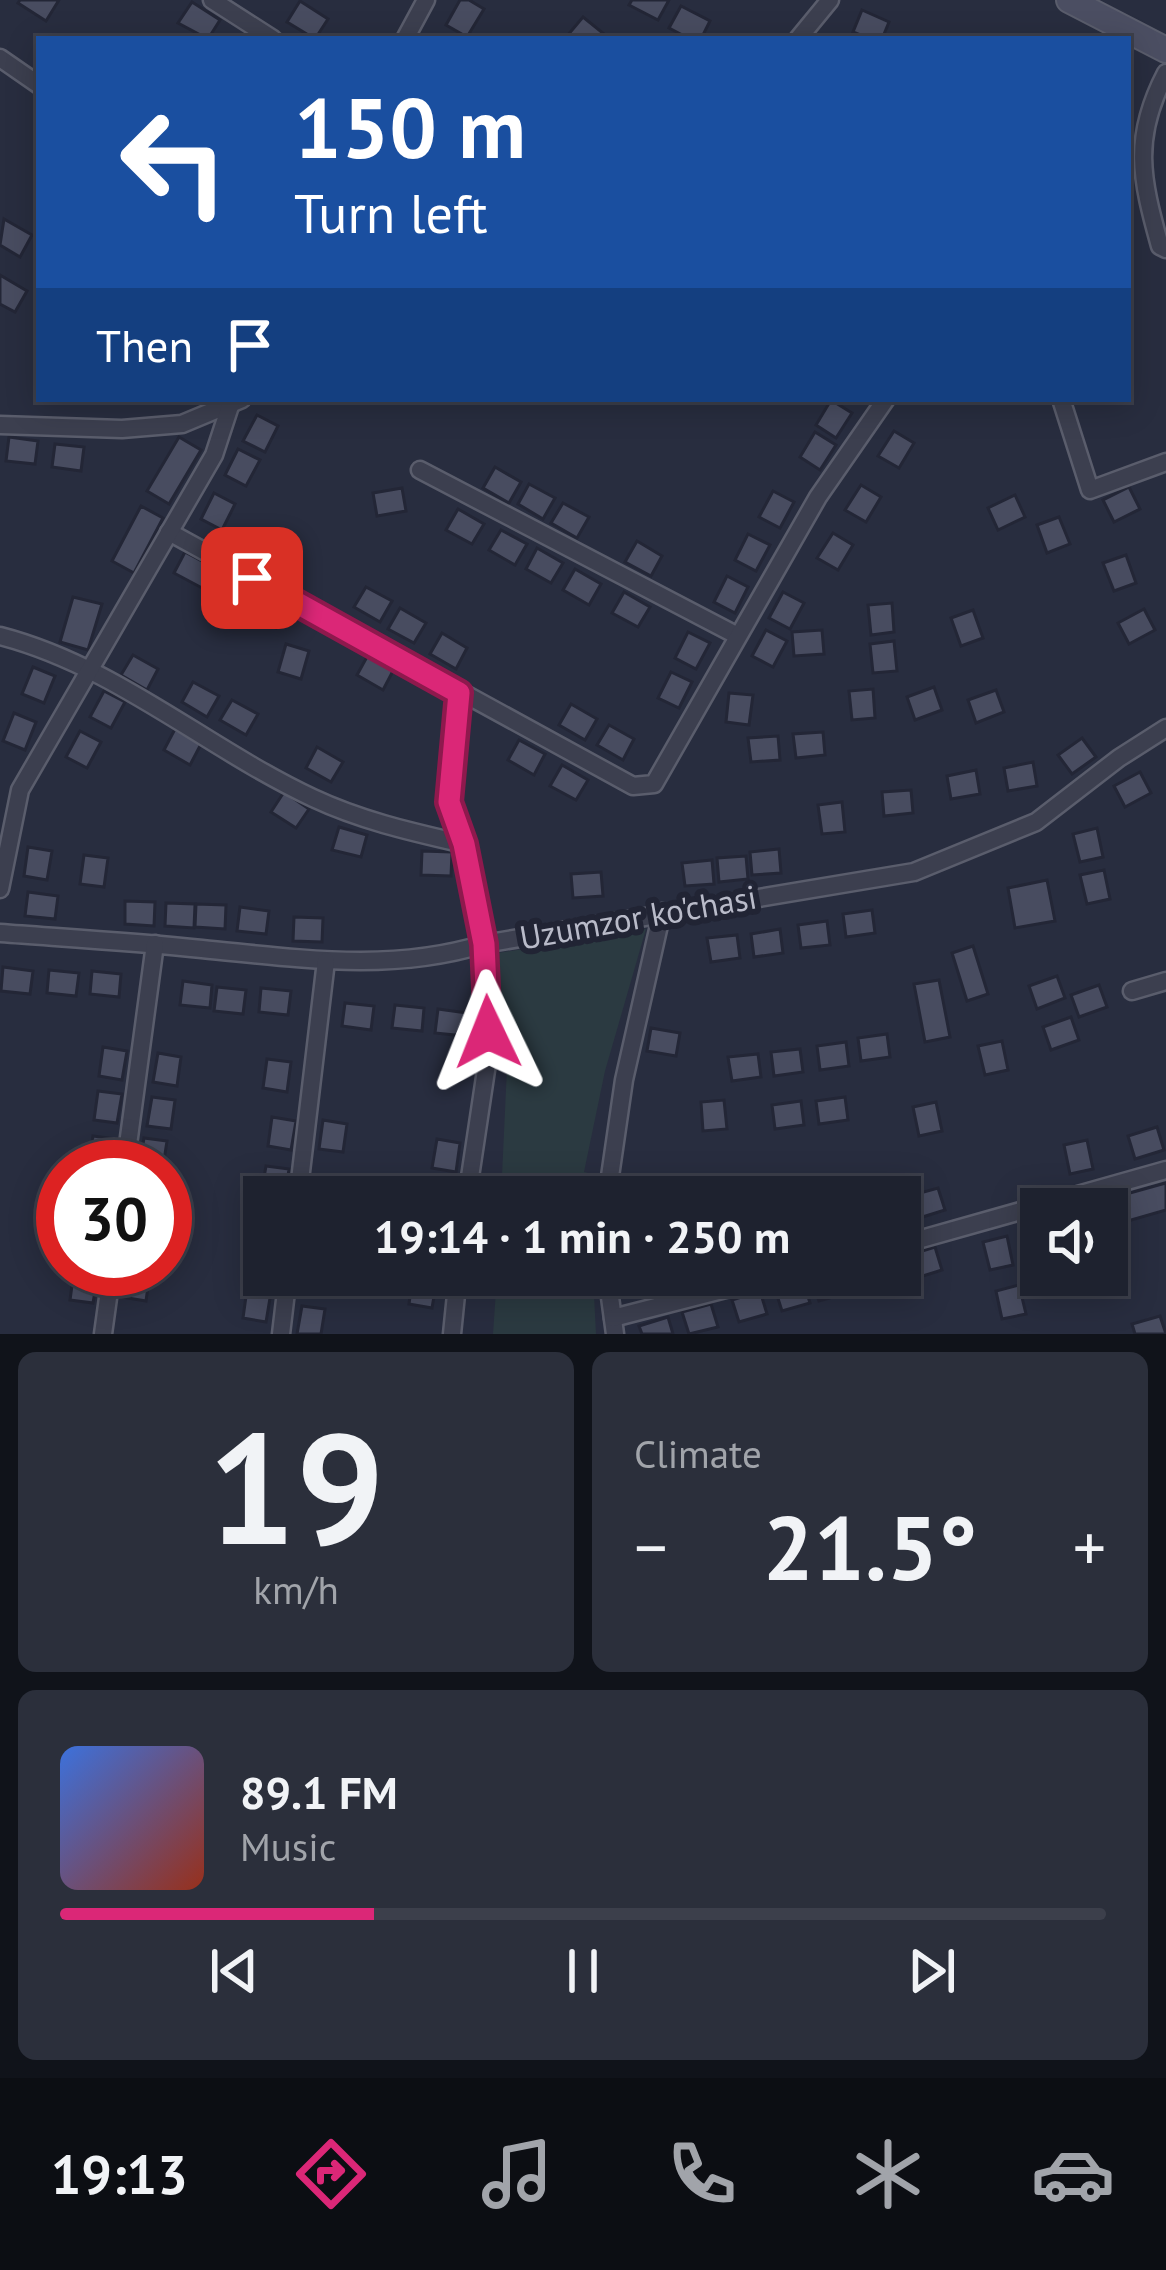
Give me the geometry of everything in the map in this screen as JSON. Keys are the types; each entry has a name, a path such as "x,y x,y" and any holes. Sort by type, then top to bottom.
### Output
{"main road":[{"path":"1069,0 1166,50"}],"street":[{"path":"212,0 268,36"},
{"path":"407,36 426,0"},
{"path":"800,36 830,0"},
{"path":"0,58 36,83"},
{"path":"1166,73 1147,110 1142,180 1160,246 1166,249"},
{"path":"0,425 122,429 182,424 234,402"},
{"path":"0,889 7,819 20,790 214,455 236,402"},
{"path":"169,532 633,786 654,784 818,497 884,402"},
{"path":"1062,402 1090,490 1166,463"},
{"path":"420,470 736,635"},
{"path":"0,637 48,649 90,669 309,796 366,820 464,844"},
{"path":"459,693 449,802 464,844 484,944 488,1057 470,1176"},
{"name":"Uzumzor ko'chasi","path":"0,933 326,961 388,963 448,955 484,944 662,912 914,872 1036,822 1166,728"},
{"path":"610,1176 624,1080 662,912"},
{"path":"129,1140 155,944"},
{"path":"300,1176 326,961"},
{"path":"1132,991 1166,981"},
{"path":"921,1238 1166,1170"},
{"path":"103,1334 108,1296"},
{"path":"281,1334 286,1296"},
{"path":"452,1334 456,1296"},
{"path":"610,1296 614,1326 712,1296"}],"shaded area":[{"path":"646,929 605,1071 584,1172 592,1176 502,1176 509,1025 492,954"},
{"path":"496,1296 594,1296 596,1334 493,1334"}],"building":[{"path":"20,0 59,0 46,21"},
{"path":"460,0 484,9 468,36 446,25"},
{"path":"632,0 669,0 658,20 629,5"},
{"path":"300,1 328,19 317,36 287,22"},
{"path":"192,2 220,20 210,36 178,23"},
{"path":"681,6 710,21 702,36 684,36 669,28"},
{"path":"862,10 889,22 883,36 853,32"},
{"path":"583,17 607,36 567,36"},
{"path":"4,219 32,235 20,257 0,245"},
{"path":"0,275 27,291 15,312 0,304"},
{"path":"830,402 852,413 836,438 816,425"},
{"path":"257,415 278,426 265,452 243,441"},
{"path":"894,431 914,443 899,468 878,456"},
{"path":"815,432 836,445 820,470 800,457"},
{"path":"9,437 38,441 35,464 6,461"},
{"path":"179,437 201,450 169,504 147,491"},
{"path":"55,444 84,447 81,471 52,467"},
{"path":"238,449 260,460 246,486 225,475"},
{"path":"495,467 521,482 509,503 483,488"},
{"path":"529,484 555,498 543,519 518,504"},
{"path":"861,485 881,497 866,522 845,510"},
{"path":"1129,487 1140,509 1114,522 1103,500"},
{"path":"402,488 406,511 377,516 373,493"},
{"path":"773,491 794,502 780,528 759,517"},
{"path":"214,493 235,504 222,530 201,519"},
{"path":"1015,495 1025,517 998,530 988,508"},
{"path":"563,503 589,517 577,538 551,523"},
{"path":"141,506 163,518 134,573 112,561"},
{"path":"458,509 484,524 472,544 446,530"},
{"path":"1059,517 1070,544 1047,553 1037,525"},
{"path":"501,530 527,544 515,565 489,550"},
{"path":"833,533 853,545 838,570 817,558"},
{"path":"748,534 770,545 756,571 735,560"},
{"path":"637,541 662,556 651,576 625,562"},
{"path":"537,548 563,563 551,583 526,569"},
{"path":"185,552 243,583 232,604 174,573"},
{"path":"1126,555 1136,583 1114,591 1103,563"},
{"path":"575,569 601,584 589,605 563,590"},
{"path":"727,576 748,587 735,613 714,602"},
{"path":"366,587 392,601 380,622 354,607"},
{"path":"624,592 650,607 638,627 612,613"},
{"path":"783,592 804,603 790,629 769,618"},
{"path":"262,593 288,607 276,628 251,613"},
{"path":"73,597 102,604 88,650 60,642"},
{"path":"892,603 894,632 871,635 868,605"},
{"path":"400,608 426,623 414,643 388,629"},
{"path":"1144,609 1155,630 1129,644 1118,623"},
{"path":"973,610 983,638 961,646 951,618"},
{"path":"766,630 787,641 773,667 752,656"},
{"path":"822,630 824,654 794,656 792,632"},
{"path":"688,632 710,643 696,669 675,658"},
{"path":"442,633 467,648 456,669 430,654"},
{"path":"894,641 897,671 873,673 870,644"},
{"path":"286,644 309,651 301,679 278,672"},
{"path":"133,655 158,669 147,690 121,675"},
{"path":"368,655 394,669 383,690 357,675"},
{"path":"33,667 55,676 44,703 22,694"},
{"path":"671,672 692,682 679,708 658,698"},
{"path":"193,682 219,696 207,717 182,702"},
{"path":"934,687 942,710 915,720 907,697"},
{"path":"873,689 875,718 852,720 849,691"},
{"path":"996,690 1004,712 976,723 968,700"},
{"path":"104,691 125,702 111,728 90,717"},
{"path":"729,693 753,695 749,725 726,722"},
{"path":"232,700 258,714 246,735 220,720"},
{"path":"571,704 597,719 585,740 559,725"},
{"path":"14,713 36,722 25,750 3,741"},
{"path":"609,725 634,739 623,760 597,745"},
{"path":"175,729 201,744 190,765 164,750"},
{"path":"80,731 101,742 87,768 66,757"},
{"path":"823,732 825,755 796,758 793,734"},
{"path":"778,736 780,760 751,762 748,738"},
{"path":"1082,738 1096,757 1072,774 1058,755"},
{"path":"519,740 545,754 534,775 508,760"},
{"path":"317,747 343,762 331,782 306,768"},
{"path":"1033,762 1037,786 1008,791 1004,768"},
{"path":"562,765 588,780 576,800 550,786"},
{"path":"976,770 980,794 951,799 947,776"},
{"path":"1140,772 1151,793 1125,807 1114,786"},
{"path":"911,790 913,813 884,816 882,792"},
{"path":"284,792 309,809 296,828 271,812"},
{"path":"842,802 845,832 822,834 818,805"},
{"path":"339,827 367,835 361,857 332,850"},
{"path":"1097,828 1103,857 1080,862 1073,834"},
{"path":"28,847 52,851 47,880 24,876"},
{"path":"779,849 781,873 752,875 750,852"},
{"path":"422,851 452,852 451,876 421,875"},
{"path":"84,855 108,858 104,887 80,884"},
{"path":"746,856 748,879 719,882 717,858"},
{"path":"712,860 714,884 685,886 682,863"},
{"path":"1104,870 1110,899 1087,904 1080,875"},
{"path":"601,872 603,896 573,898 571,874"},
{"path":"1047,880 1055,921 1015,928 1008,888"},
{"path":"28,892 58,896 55,919 25,916"},
{"path":"125,901 155,902 154,926 125,924"},
{"path":"166,903 195,904 194,928 165,926"},
{"path":"196,904 226,905 225,929 195,927"},
{"path":"240,907 269,911 266,934 237,931"},
{"path":"872,910 875,933 846,937 843,914"},
{"path":"294,917 323,918 322,942 293,941"},
{"path":"827,921 830,945 801,948 798,925"},
{"path":"780,929 783,953 754,957 751,934"},
{"path":"737,935 740,958 711,962 707,938"},
{"path":"973,946 988,994 967,1001 952,953"},
{"path":"3,967 33,971 30,994 1,991"},
{"path":"49,970 79,973 76,996 47,993"},
{"path":"92,971 121,974 119,997 90,994"},
{"path":"1057,976 1065,998 1037,1009 1029,986"},
{"path":"939,980 950,1037 925,1042 914,984"},
{"path":"183,981 212,985 210,1008 180,1005"},
{"path":"1099,985 1107,1007 1079,1017 1071,995"},
{"path":"217,987 246,990 243,1014 214,1011"},
{"path":"261,988 291,991 288,1015 259,1012"},
{"path":"345,1003 374,1006 371,1030 342,1026"},
{"path":"395,1005 424,1008 422,1031 392,1028"},
{"path":"438,1009 467,1013 465,1036 435,1033"},
{"path":"1071,1017 1079,1040 1051,1050 1043,1027"},
{"path":"651,1028 680,1033 676,1056 647,1051"},
{"path":"887,1034 890,1057 861,1061 858,1038"},
{"path":"1002,1041 1008,1070 985,1075 978,1046"},
{"path":"846,1042 849,1066 820,1070 817,1046"},
{"path":"103,1047 127,1051 122,1080 99,1076"},
{"path":"800,1049 803,1072 774,1076 771,1052"},
{"path":"158,1053 181,1057 177,1086 153,1082"},
{"path":"758,1054 761,1077 732,1081 728,1057"},
{"path":"267,1059 291,1062 287,1092 263,1088"},
{"path":"98,1091 122,1094 117,1123 94,1120"},
{"path":"152,1097 175,1100 171,1129 147,1126"},
{"path":"845,1097 848,1120 819,1124 816,1101"},
{"path":"724,1100 727,1129 703,1131 701,1102"},
{"path":"801,1101 804,1125 775,1129 772,1105"},
{"path":"936,1102 942,1131 919,1136 913,1107"},
{"path":"272,1117 296,1121 291,1150 268,1146"},
{"path":"323,1120 347,1124 343,1152 319,1149"},
{"path":"1157,1127 1164,1150 1135,1159 1128,1136"},
{"path":"437,1139 460,1143 456,1172 432,1168"},
{"path":"1087,1140 1093,1169 1070,1174 1064,1145"},
{"path":"266,1166 289,1169 288,1176 264,1176"},
{"path":"1166,1183 1166,1210 1128,1221 1128,1194"},
{"path":"938,1188 945,1210 921,1217 921,1193"},
{"path":"1007,1236 1013,1265 990,1270 983,1242"},
{"path":"935,1247 942,1270 921,1277 921,1251"},
{"path":"1019,1285 1026,1314 1002,1319 996,1291"},
{"path":"71,1296 94,1296 93,1303 70,1300"},
{"path":"246,1296 270,1296 266,1322 243,1318"},
{"path":"410,1296 434,1296 432,1308 409,1304"},
{"path":"762,1296 767,1314 739,1322 732,1300"},
{"path":"777,1296 808,1296 810,1303 782,1311"},
{"path":"711,1304 718,1327 689,1334 682,1312"},
{"path":"302,1306 325,1309 321,1334 297,1334"},
{"path":"1160,1316 1166,1334 1135,1334 1132,1324"},
{"path":"668,1317 673,1334 642,1334 639,1326"}],"route":[{"path":"252,578 459,693 449,802 464,844 484,944 488,1032"}]}
